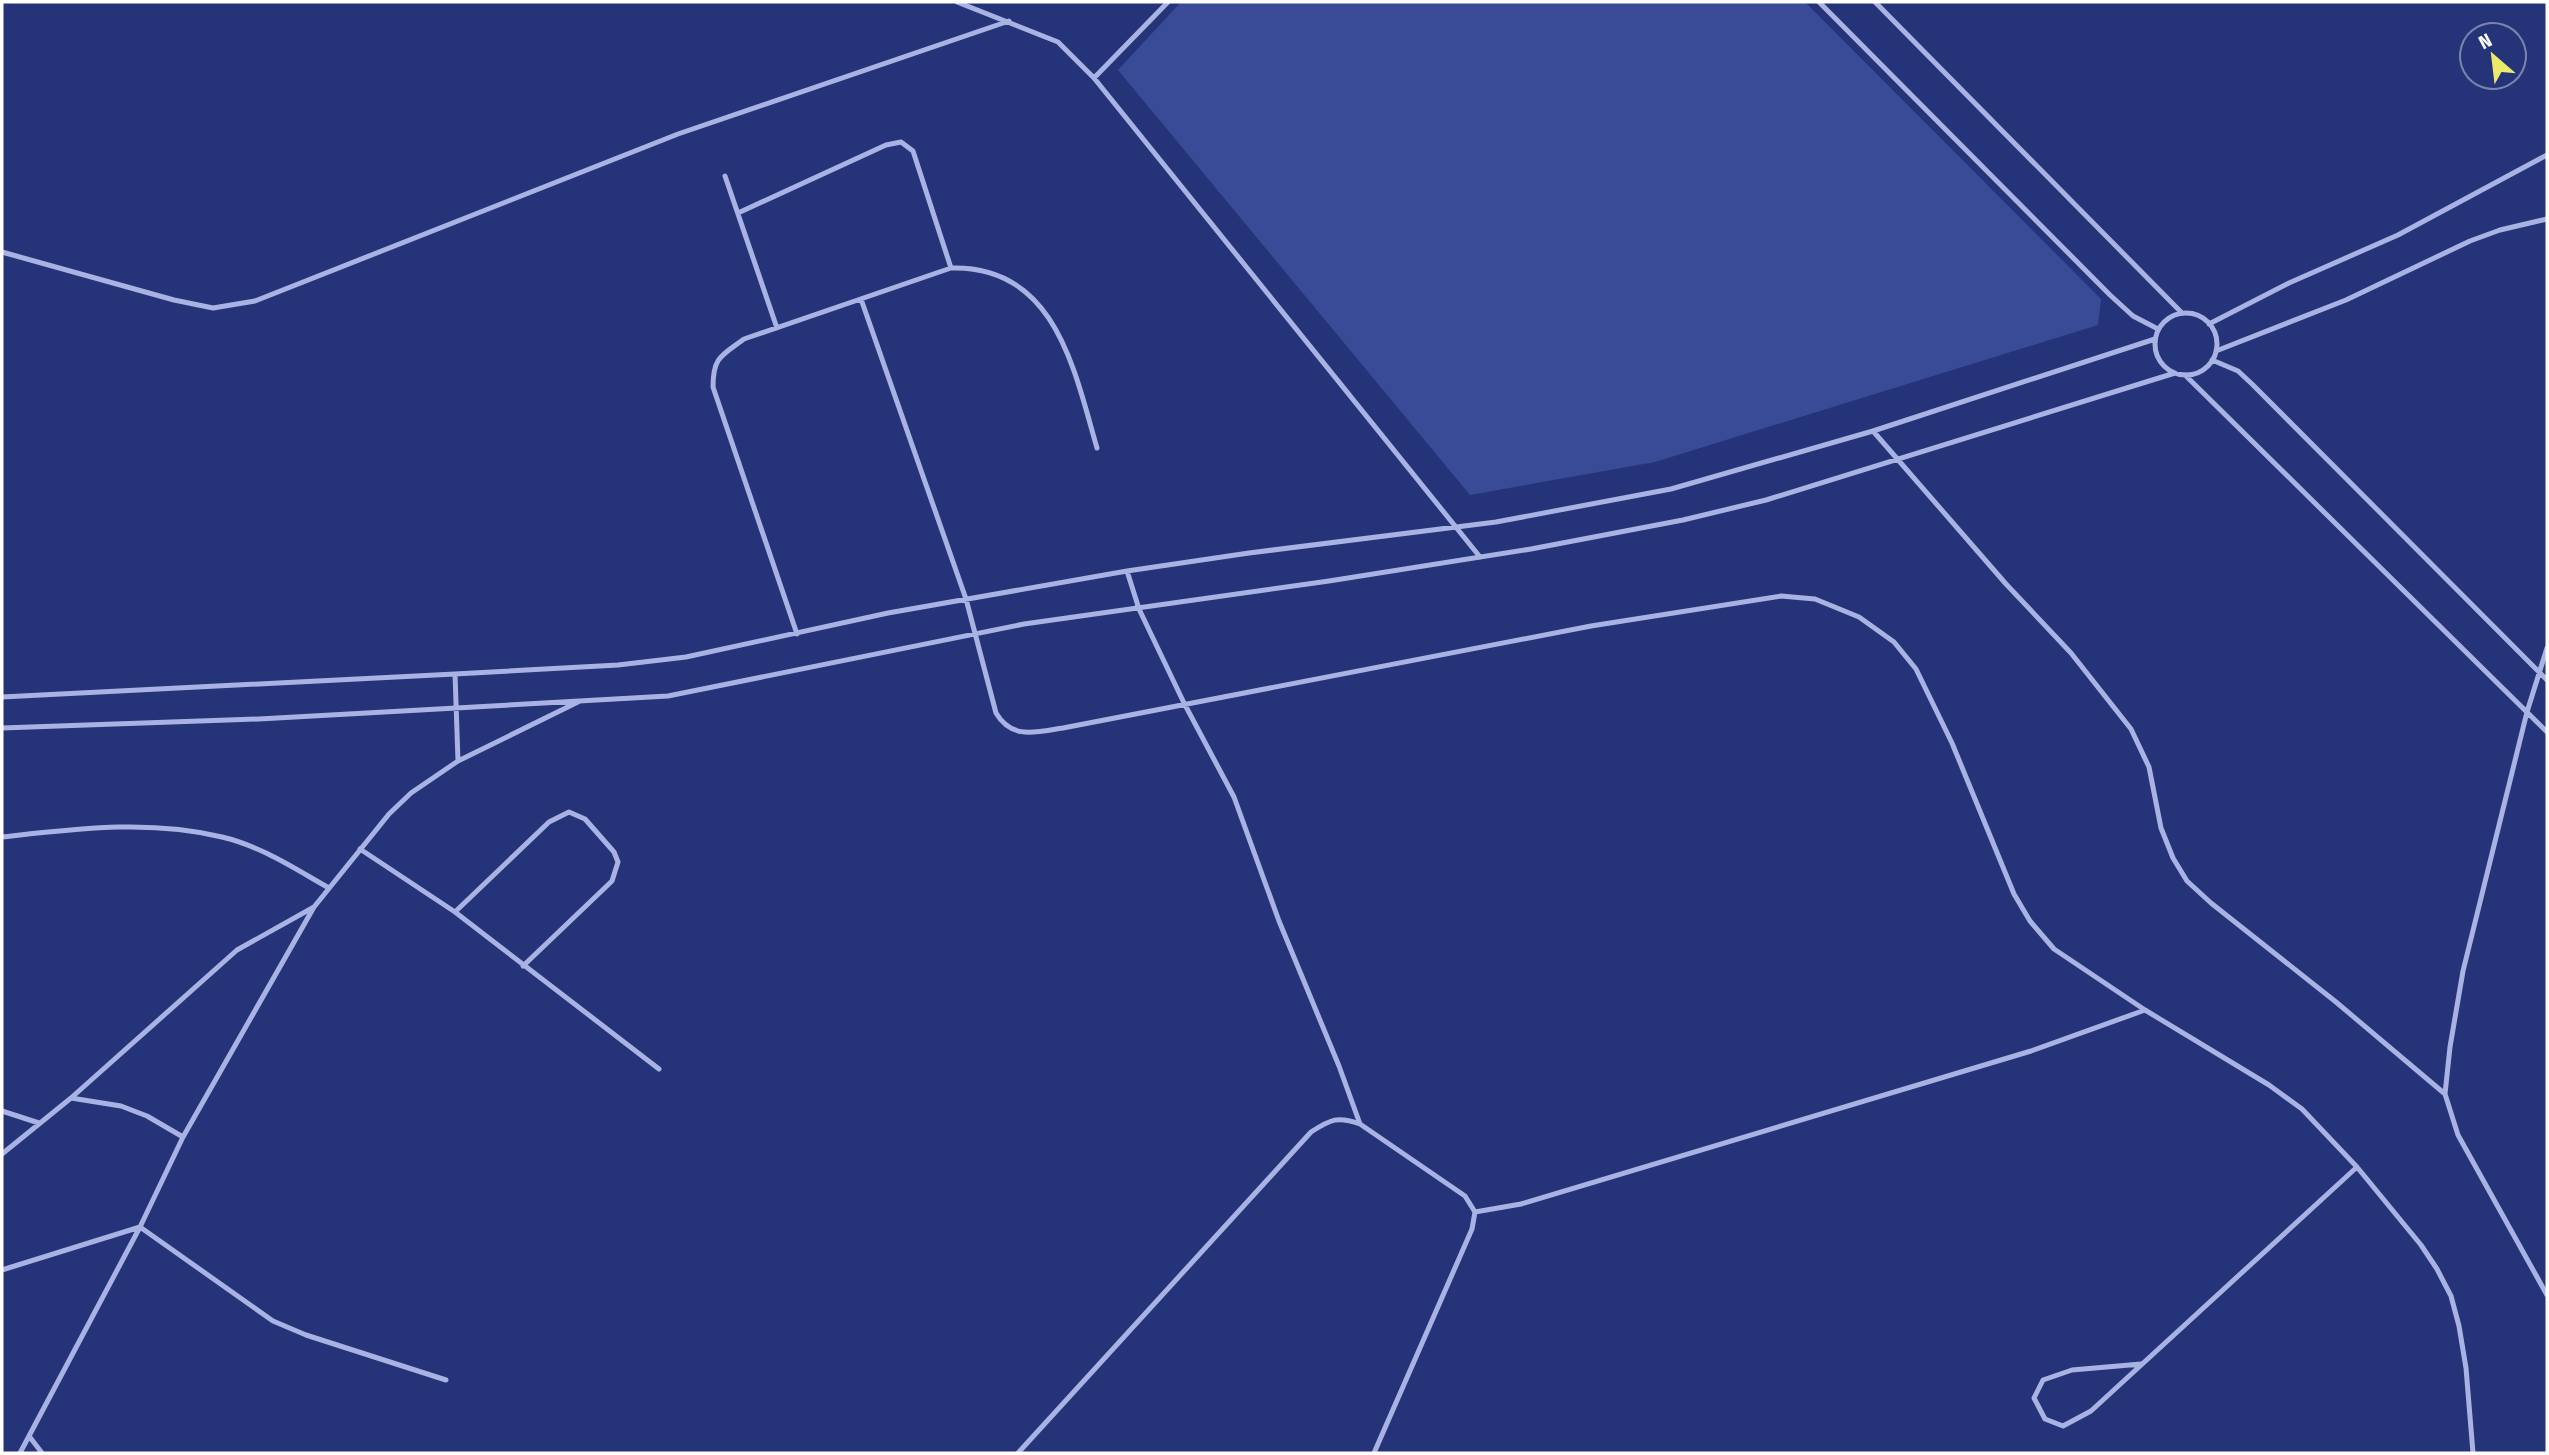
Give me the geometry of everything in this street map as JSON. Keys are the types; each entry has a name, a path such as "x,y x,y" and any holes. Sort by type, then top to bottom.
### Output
{"lane":[{"path":"957,2 1058,42 1094,78 1480,557"},
{"path":"1094,78 1168,2"},
{"path":"1819,2 2121,305 2133,316 2158,329"},
{"path":"1875,2 2182,313 2202,317 2209,324 2217,341 2212,360 2205,368 2185,375 2166,368 2159,359 2155,339 2164,321 2182,313"},
{"path":"2,252 200,306 213,308 255,301 678,134 1009,21"},
{"path":"738,214 886,145 901,142 913,151 951,268"},
{"path":"2209,324 2398,235 2547,155"},
{"path":"725,176 777,328"},
{"path":"2216,351 2346,300 2470,241 2500,230 2547,219"},
{"path":"797,634 713,387 713,369 722,355 744,339 951,268 977,270 1007,279 1025,291 1058,331 1075,373 1097,447"},
{"path":"861,299 966,599 996,713 1003,725 1015,731 1037,732 1063,728 1591,626 1781,596 1815,599 1859,617 1894,642 1916,669 1952,743 2014,894 2030,922 2053,949 2145,1010 2227,1058 2302,1109 2357,1167 2421,1245 2451,1296 2466,1368 2473,1453"},
{"path":"2,696 618,665 686,657 888,613 1127,571 1496,522 1671,489 1873,431 2155,339"},
{"path":"2212,360 2238,371 2252,384 2547,680"},
{"path":"2,729 259,719 668,696 1024,624 1480,557 1694,518 1766,500 2175,373"},
{"path":"2185,375 2547,732"},
{"path":"1873,431 2006,584 2071,653 2130,729 2149,767 2161,828 2173,858 2187,881 2211,904 2336,1002 2445,1094"},
{"path":"1127,571 1139,609 1184,703 1234,797 1279,921 1360,1124"},
{"path":"2547,648 2527,712 2463,971 2445,1094 2458,1135 2547,1295"},
{"path":"454,674 458,761"},
{"path":"20,1453 140,1227 183,1137 314,907 360,849 411,793 458,761 583,700"},
{"path":"455,912 549,822 569,812 585,819 614,852 618,862 612,881 523,966"},
{"path":"2,837 103,826 169,828 224,837 269,854 329,888"},
{"path":"360,849 455,912 659,1069"},
{"path":"2,1154 71,1098 237,950 314,907"},
{"path":"1475,1212 1521,1204 2031,1051 2145,1010"},
{"path":"71,1098 121,1105 147,1116 183,1137"},
{"path":"2,1111 39,1123"},
{"path":"1018,1453 1311,1132 1326,1122 1342,1118 1360,1124 1465,1196 1475,1212 1472,1229 1374,1453"},
{"path":"2141,1364 2072,1370 2043,1380 2034,1398 2045,1419 2063,1426 2091,1411 2357,1167"},
{"path":"2,1270 140,1227"},
{"path":"140,1227 273,1321 306,1335 446,1380"},
{"path":"29,1436 43,1453"}],"shaded area":[{"path":"1181,2 1805,2 2101,299 2098,325 1655,462 1470,495 1118,70"}]}
